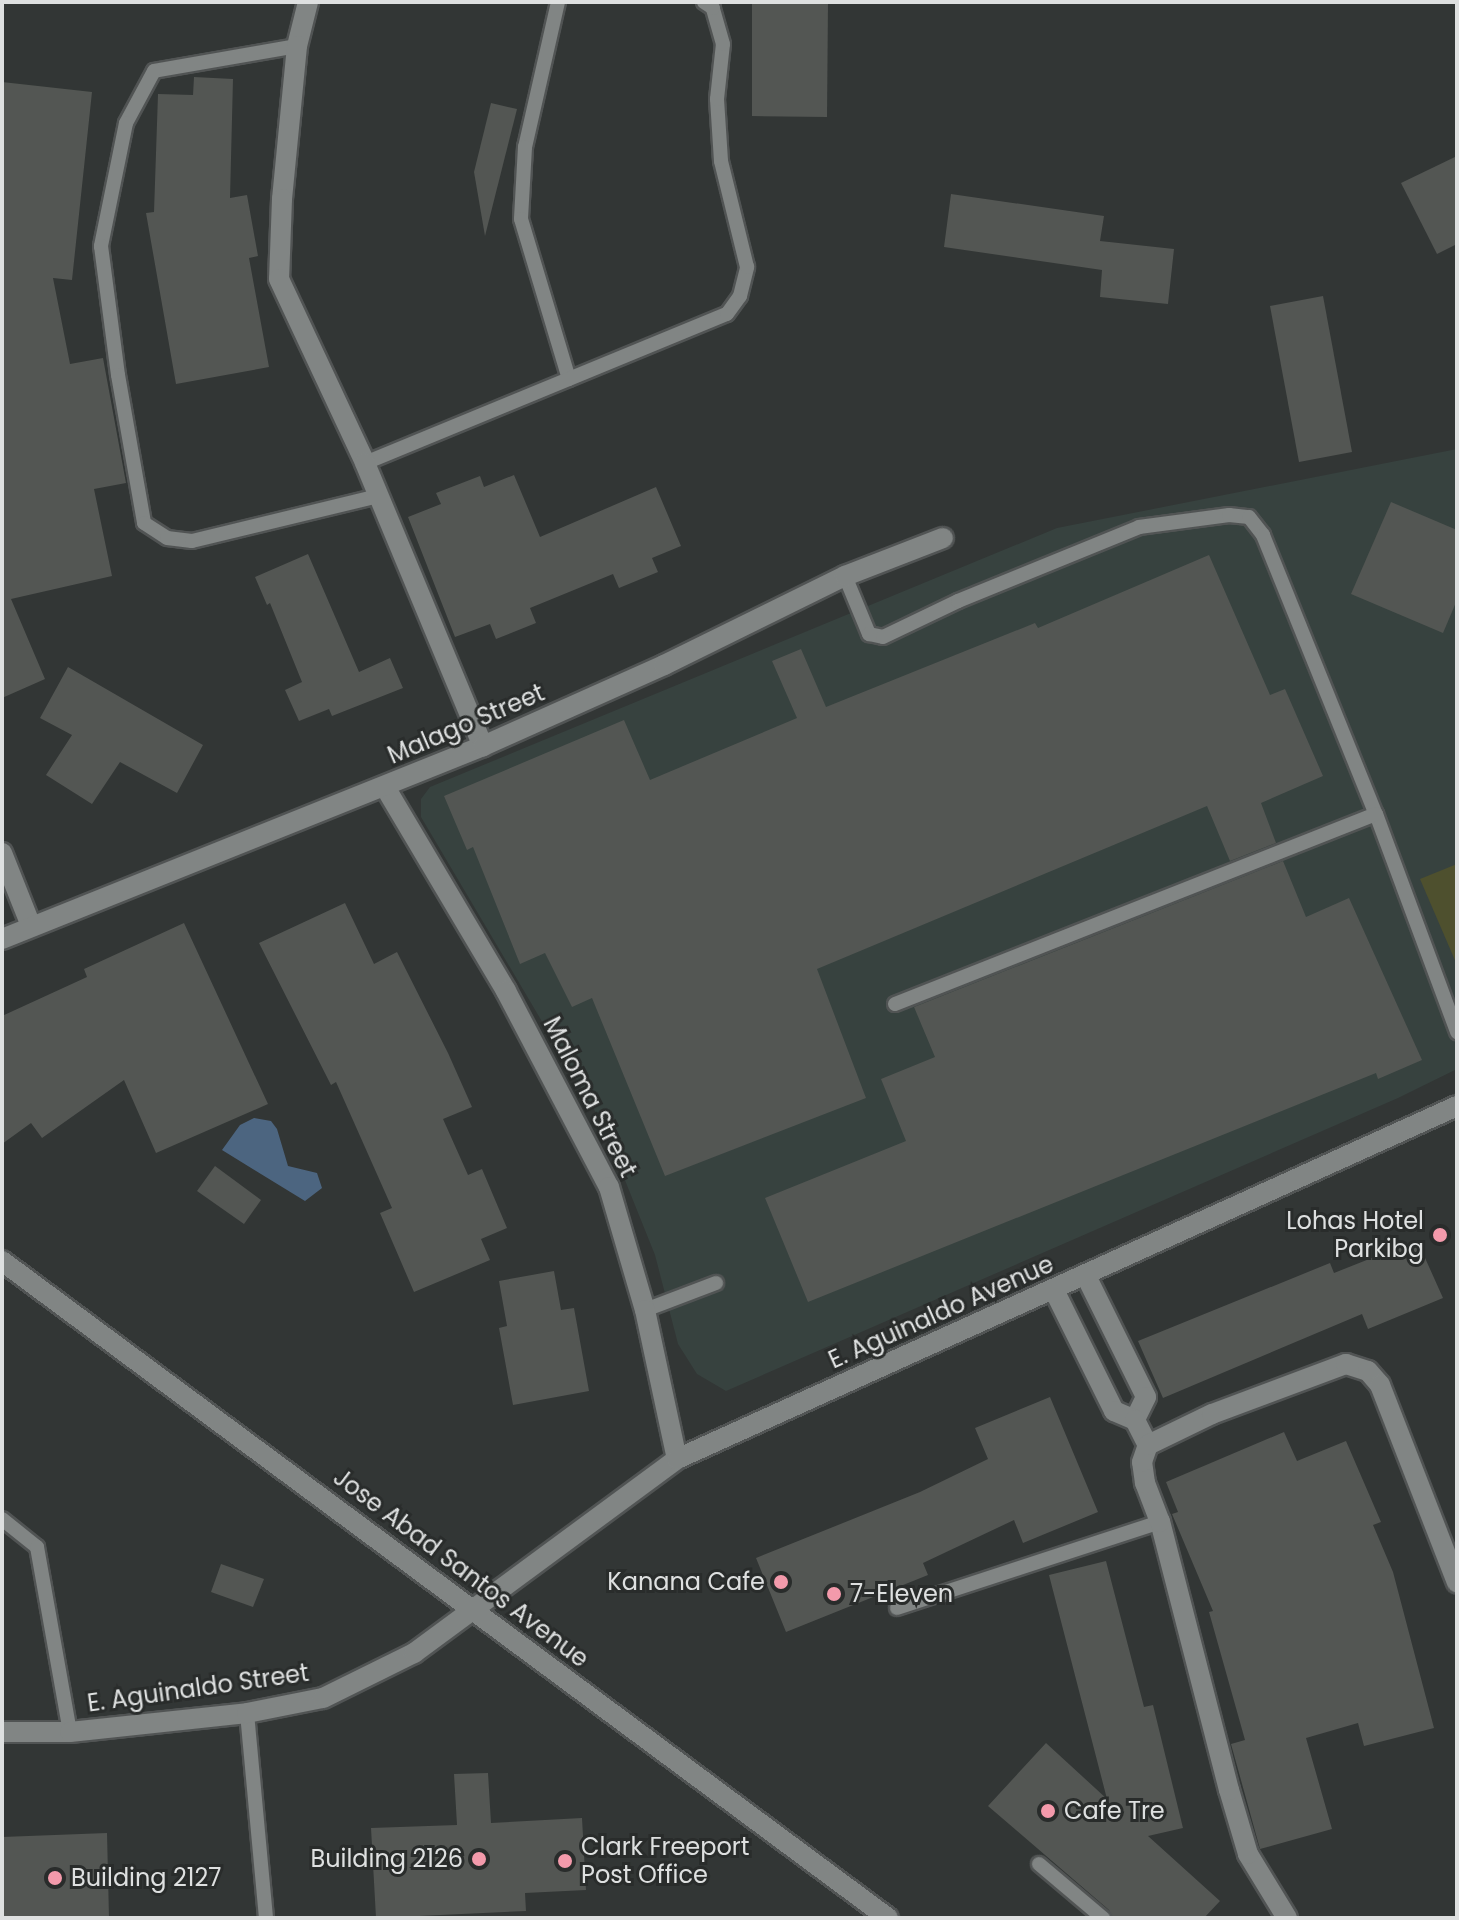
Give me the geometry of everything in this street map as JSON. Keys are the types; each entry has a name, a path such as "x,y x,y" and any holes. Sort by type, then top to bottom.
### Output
{"street":[{"path":"308,2 297,46 282,199 279,279 365,463 483,746"},
{"name":"Malago Street","path":"2,939 483,746 664,665 845,576 943,538"},
{"name":"Maloma Street","path":"385,787 506,991 609,1187 645,1310 677,1459"},
{"path":"2,853 31,926"},
{"name":"E. Aguinaldo Avenue","path":"472,1608 677,1459 1086,1276 1389,1133 1457,1106"},
{"name":"Jose Abad Santos Avenue","path":"2,1261 888,1918"},
{"path":"1086,1276 1146,1397 1135,1420"},
{"path":"1054,1290 1114,1411 1135,1420 1148,1445"},
{"path":"1278,1914 1248,1854 1160,1522 1145,1483 1142,1462 1148,1445 1212,1414 1346,1364 1368,1371 1380,1385 1457,1583"},
{"name":"E. Aguinaldo Street","path":"2,1732 70,1732 247,1713 323,1698 414,1653 472,1608"}],"lane":[{"path":"558,2 525,147 521,219 569,379"},
{"path":"365,463 727,314 740,296 747,267 721,161 717,99 723,44 713,8 704,2"},
{"path":"297,46 154,71 126,123 101,246 144,523 167,538 192,541 378,496"},
{"path":"845,576 869,634 883,637 958,601 1139,527 1229,515 1249,517 1263,535 1376,814 1457,1032"},
{"path":"895,1004 1376,814"},
{"path":"645,1310 716,1283"},
{"path":"2,1519 37,1547 70,1732"},
{"path":"897,1608 1160,1522"},
{"path":"247,1713 266,1918"},
{"path":"1039,1864 1103,1918"}],"shaded area":[{"path":"1457,449 1457,1069 1398,1098 726,1391 697,1374 678,1344 655,1255 602,1123 421,817 421,799 430,787 1057,528"}],"green space":[{"path":"1457,864 1457,965 1420,879"}],"water":[{"path":"254,1118 271,1121 277,1129 288,1166 317,1173 322,1188 305,1201 222,1150 240,1125"}],"building":[{"path":"752,2 828,2 827,117 752,116"},
{"path":"194,77 233,79 230,198 247,195 258,256 249,258 269,367 176,384 146,213 154,212 158,94 193,95"},
{"path":"2,82 92,92 72,280 53,278 70,364 103,358 126,483 94,489 112,576 11,599 45,679 2,698"},
{"path":"491,103 517,109 485,236 474,172"},
{"path":"1457,156 1457,244 1437,254 1401,183"},
{"path":"951,194 1104,216 1100,241 1174,249 1168,304 1100,297 1102,270 944,247"},
{"path":"1323,296 1352,452 1299,462 1270,306"},
{"path":"514,475 540,537 656,487 681,546 652,558 658,572 619,588 613,574 530,608 536,623 496,639 490,624 455,637 408,517 441,504 436,493 480,476 484,487"},
{"path":"1391,502 1457,530 1457,600 1443,633 1351,594"},
{"path":"308,554 359,672 390,658 403,688 332,716 329,709 299,721 285,690 302,682 270,603 267,605 255,577"},
{"path":"1209,555 1270,695 1285,689 1323,776 1261,803 1276,843 1230,861 1207,806 817,969 866,1098 665,1176 592,998 572,1007 545,953 520,964 473,847 467,850 444,796 624,720 650,780 797,718 772,661 801,649 826,707 1035,623 1038,628"},
{"path":"68,667 203,745 177,793 120,762 92,804 46,775 72,735 40,718"},
{"path":"1283,861 1306,917 1349,898 1422,1060 1378,1079 1376,1073 808,1302 765,1198 906,1141 881,1079 935,1057 914,1007"},
{"path":"345,903 374,964 397,952 448,1053 472,1107 443,1119 468,1175 482,1169 507,1228 481,1239 490,1260 414,1292 380,1213 392,1208 336,1082 331,1085 259,943"},
{"path":"184,923 268,1104 156,1153 124,1080 42,1138 31,1123 2,1144 2,1016 87,977 84,969"},
{"path":"215,1166 261,1200 244,1224 197,1191"},
{"path":"1417,1240 1443,1298 1368,1329 1362,1314 1163,1398 1138,1341 1330,1263 1334,1273"},
{"path":"554,1271 561,1310 574,1308 589,1391 513,1405 499,1328 507,1326 499,1281"},
{"path":"1050,1397 1098,1512 1023,1543 1014,1520 923,1563 928,1575 786,1632 756,1558 920,1492 988,1459 975,1428"},
{"path":"1284,1432 1297,1461 1346,1441 1381,1522 1373,1525 1393,1572 1434,1728 1364,1746 1358,1723 1306,1738 1332,1829 1260,1849 1231,1744 1245,1740 1209,1612 1213,1611 1172,1514 1178,1512 1166,1482"},
{"path":"1106,1561 1144,1707 1153,1705 1183,1828 1148,1836 1220,1901 1204,1918 1113,1918 1109,1910 988,1806 1046,1743 1107,1799 1049,1575"},
{"path":"221,1564 264,1579 253,1607 211,1592"},
{"name":"Building 2126","path":"488,1773 491,1823 582,1818 586,1890 525,1893 526,1911 376,1918 371,1828 457,1825 454,1774"},
{"name":"Building 2127","path":"107,1833 109,1918 2,1918 2,1837"}],"place":[{"name":"Lohas Hotel Parkibg","path":"1440,1235"},
{"name":"Kanana Cafe","path":"781,1582"},
{"name":"7-Eleven","path":"834,1594"},
{"name":"Cafe Tre","path":"1048,1811"},
{"name":"Building 2126","path":"479,1859"},
{"name":"Clark Freeport Post Office","path":"565,1861"},
{"name":"Building 2127","path":"55,1878"}]}
